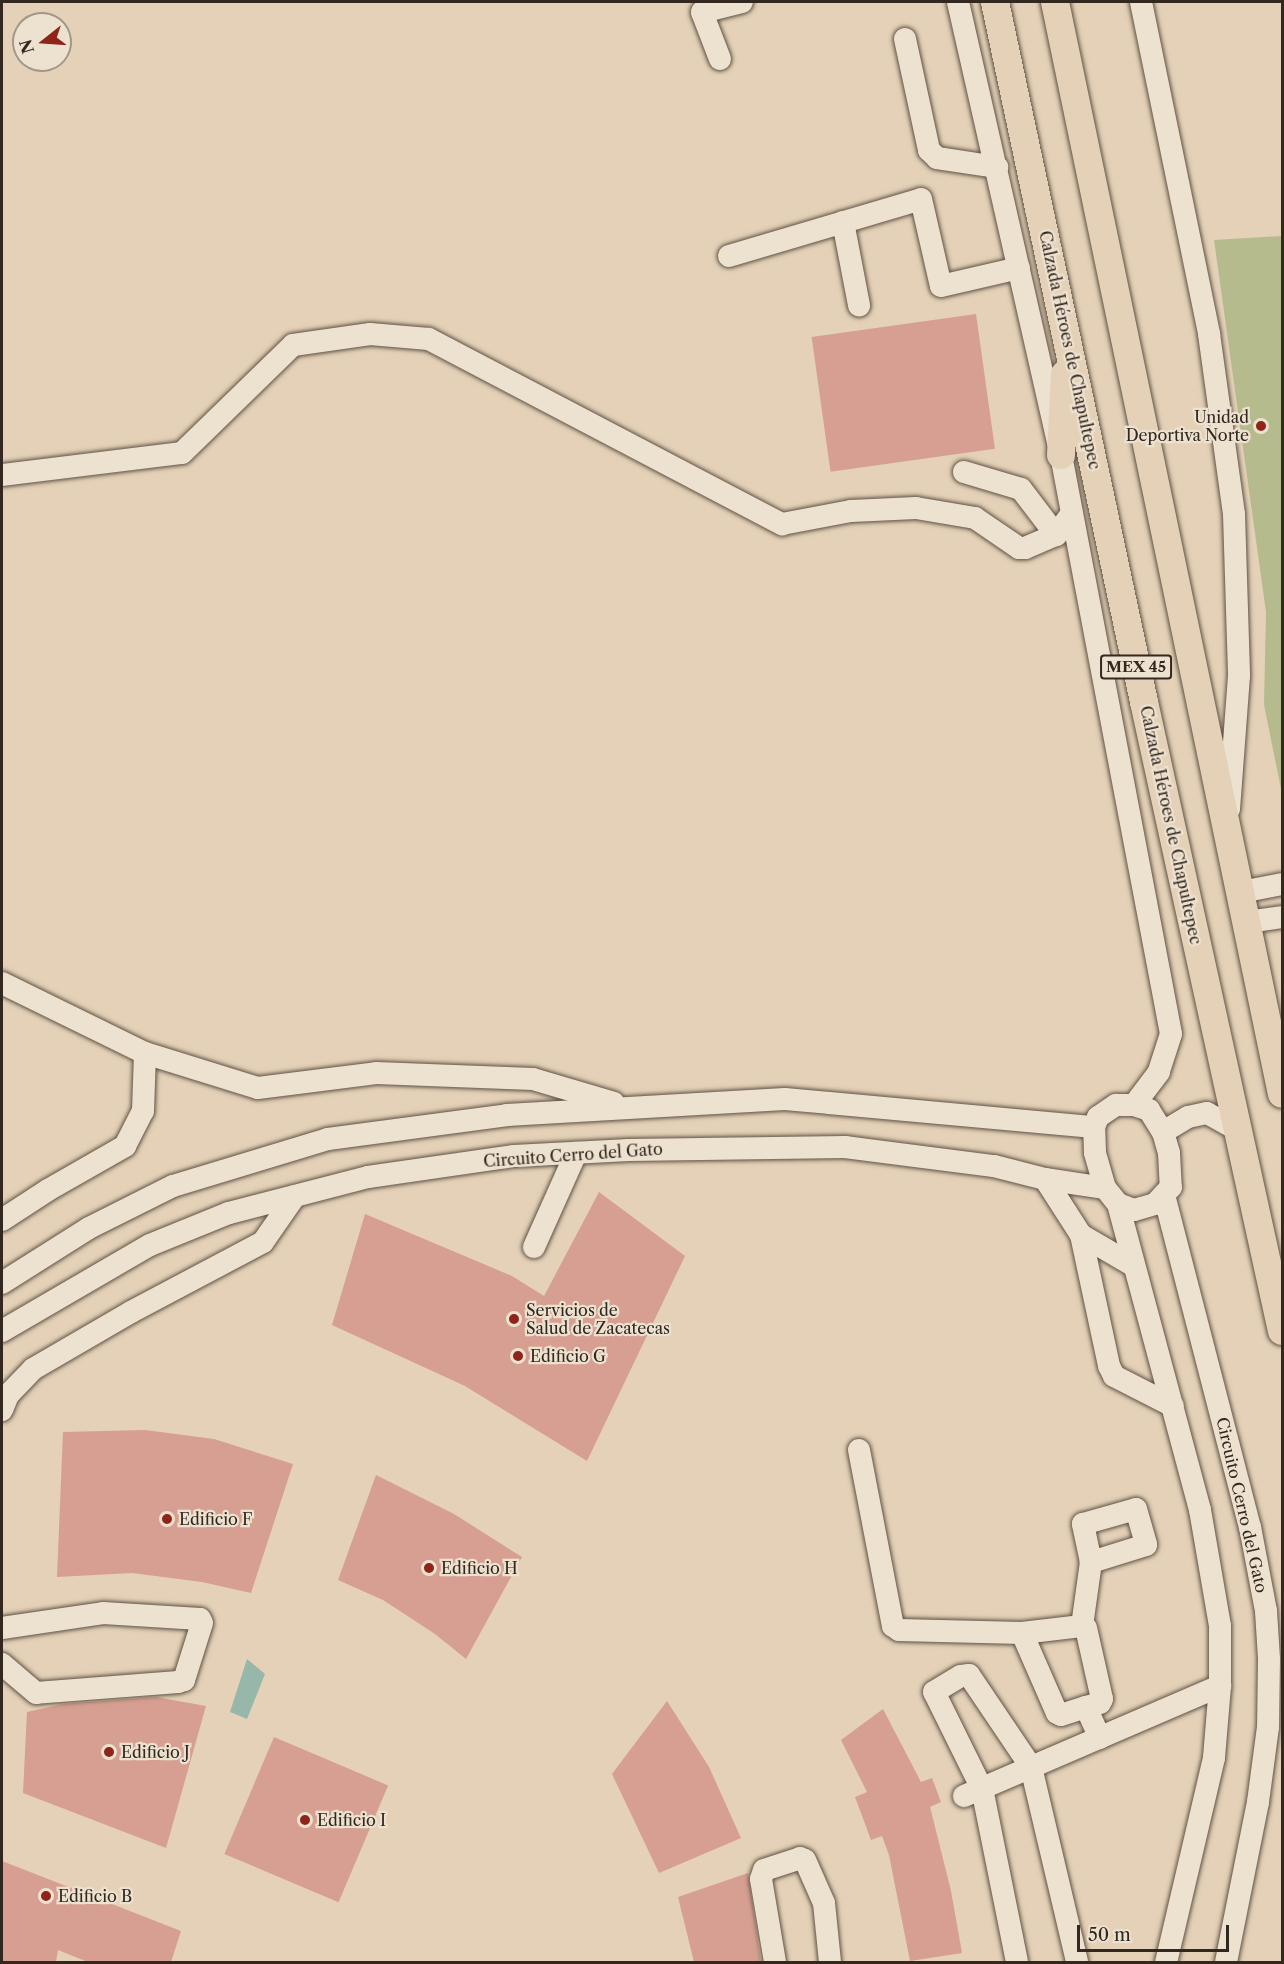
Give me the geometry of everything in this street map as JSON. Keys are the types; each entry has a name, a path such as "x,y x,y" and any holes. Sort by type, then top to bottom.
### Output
{"main road":[{"name":"Calzada Héroes de Chapultepec","path":"995,2 1144,702 1282,1331"},
{"name":"MEX 45","path":"1056,2 1282,1094"},
{"path":"1061,455 1067,333"}],"street":[{"path":"720,60 702,12 742,2"},
{"path":"958,2 1061,455 1171,1034 1159,1072 1134,1105"},
{"path":"1141,2 1209,334 1234,514 1239,676 1228,832"},
{"path":"905,39 929,150 937,158 997,167"},
{"path":"729,256 921,199 941,286 1019,268"},
{"path":"843,222 860,305"},
{"path":"2,475 182,453 293,345 370,334 429,339 782,524 851,511 916,508 975,518 1019,548 1025,549 1056,535 1072,513"},
{"path":"964,472 1021,489 1056,535"},
{"path":"1241,892 1282,884"},
{"path":"1247,922 1282,917"},
{"path":"2,983 145,1053 258,1088 376,1073 533,1079 630,1107"},
{"path":"2,1220 48,1190 125,1146 143,1111 145,1053"},
{"path":"2,1282 89,1228 173,1186 328,1139 507,1115 785,1099 1094,1127"},
{"path":"1111,1196 1134,1210 1155,1204 1171,1187 1172,1174 1163,1132 1149,1110 1134,1105 1116,1105 1106,1109 1098,1117 1094,1127 1095,1152 1134,1266 1173,1406 1200,1510 1220,1626 1220,1686 1214,1758 1166,1962"},
{"path":"1163,1132 1188,1117 1207,1113 1238,1130"},
{"name":"Circuito Cerro del Gato","path":"2,1331 150,1245 229,1213 368,1177 514,1156 845,1147 994,1167 1111,1196"},
{"path":"534,1247 576,1153"},
{"path":"1045,1179 1081,1235 1109,1366 1114,1376 1173,1406"},
{"name":"Circuito Cerro del Gato","path":"1164,1195 1250,1527 1266,1611 1269,1659 1268,1727 1258,1802 1226,1962"},
{"path":"2,1410 8,1395 33,1369 131,1312 263,1242 295,1196"},
{"path":"1081,1235 1134,1266"},
{"path":"859,1450 893,1626 899,1630 1022,1633 1082,1626 1086,1628 1102,1699 1100,1702 1062,1715 1057,1713 1022,1633"},
{"path":"1082,1626 1091,1562"},
{"path":"2,1628 103,1614 200,1619 202,1623 184,1680 178,1682 36,1693 2,1664"},
{"path":"1017,1962 973,1792 934,1692 961,1676 969,1675 1031,1767 1077,1962"},
{"path":"973,1792 1220,1686"},
{"path":"1086,1707 1100,1738"},
{"path":"775,1962 761,1879 764,1870 800,1858 806,1860 824,1903 830,1962"}],"green space":[{"name":"Unidad Deportiva Norte","path":"1282,236 1282,794 1264,705 1266,612 1214,240"}],"shaded area":[{"path":"247,1659 265,1674 247,1719 230,1712"}],"building":[{"path":"976,314 995,449 831,472 812,337"},
{"name":"Edificio G","path":"599,1192 685,1256 587,1461 465,1386 332,1325 365,1214 512,1276 544,1296"},
{"name":"Edificio F","path":"145,1430 214,1439 293,1464 251,1593 202,1582 132,1573 57,1577 63,1432"},
{"name":"Edificio H","path":"376,1475 454,1514 522,1557 466,1659 435,1634 383,1600 338,1580"},
{"name":"Edificio J","path":"156,1697 206,1706 166,1848 23,1793 27,1712 63,1704"},
{"path":"667,1701 709,1767 741,1838 659,1873 612,1774"},
{"path":"883,1709 921,1782 932,1778 941,1802 930,1807 951,1891 962,1953 910,1961 889,1855 882,1836 871,1840 855,1797 867,1792 841,1740"},
{"name":"Edificio I","path":"274,1737 388,1785 339,1902 224,1854"},
{"name":"Edificio B","path":"2,1861 181,1931 171,1962 88,1962 58,1950 56,1962 2,1962"},
{"path":"748,1873 761,1962 694,1962 678,1897"}],"place":[{"name":"Unidad Deportiva Norte","path":"1261,426"},
{"name":"Servicios de Salud de Zacatecas","path":"514,1319"},
{"name":"Edificio G","path":"518,1356"},
{"name":"Edificio F","path":"167,1519"},
{"name":"Edificio H","path":"429,1568"},
{"name":"Edificio J","path":"109,1752"},
{"name":"Edificio I","path":"305,1820"},
{"name":"Edificio B","path":"46,1896"}]}
